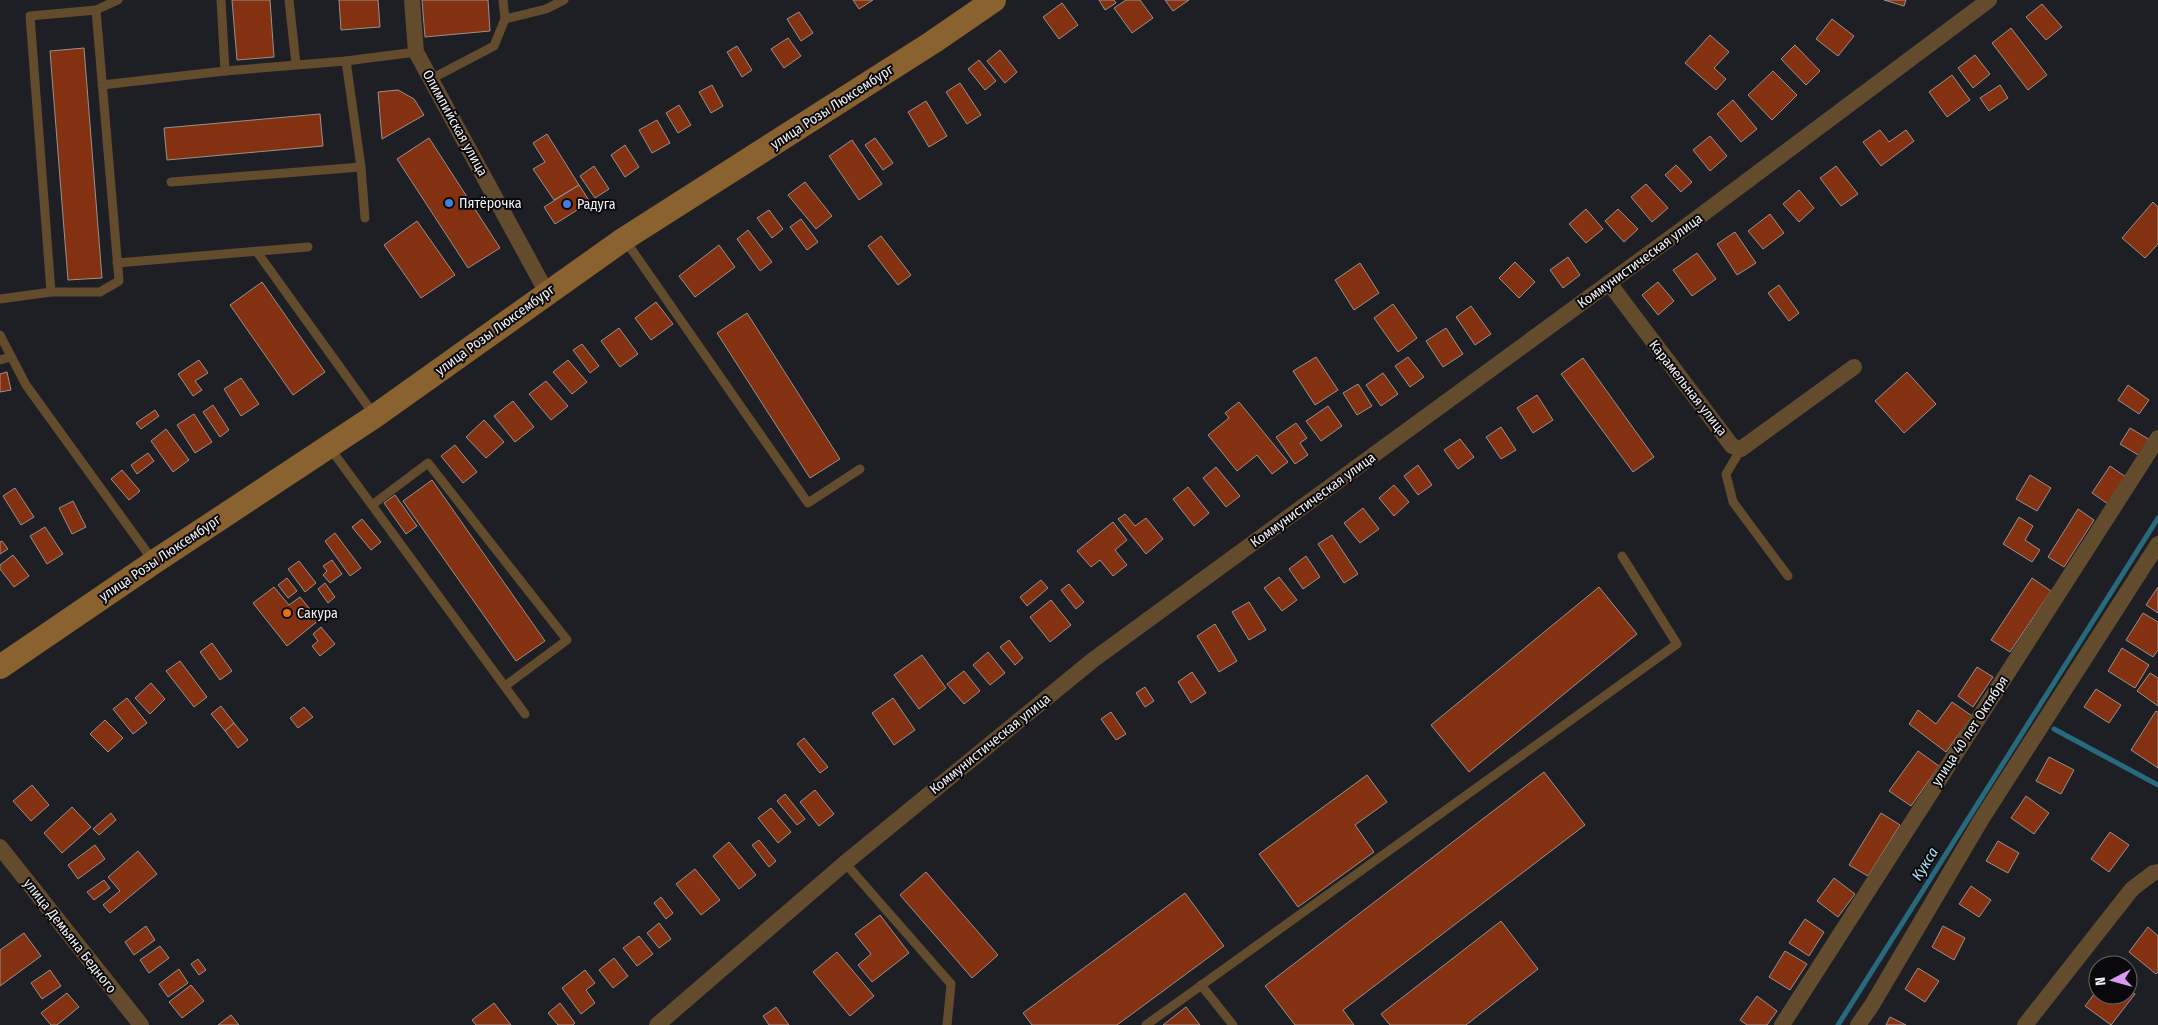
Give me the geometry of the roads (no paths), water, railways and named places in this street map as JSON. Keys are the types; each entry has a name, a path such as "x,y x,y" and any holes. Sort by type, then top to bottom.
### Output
{"street":[{"name":"Олимпийская улица","path":"412,0 416,52 547,293"},
{"name":"улица Розы Люксембург","path":"0,668 154,562 375,416 624,239 933,42 994,0"},
{"name":"Коммунистическая улица","path":"656,1025 846,863 1093,660 1609,283 1989,0"},
{"name":"Карамельная улица","path":"1609,283 1732,446 1741,449"},
{"path":"1741,449 1854,367"},
{"name":"улица 40 лет Октября","path":"1782,1025 2158,438"},
{"path":"1858,1025 1872,1005 1981,820 2158,544"},
{"name":"улица Демьяна Бедного","path":"0,847 141,1025"},
{"path":"2025,1025 2132,889 2153,873 2158,872"}],"lane":[{"path":"51,292 30,16 96,10 118,0"},
{"path":"221,0 225,71"},
{"path":"289,0 296,64"},
{"path":"431,79 494,46 505,19 503,0"},
{"path":"505,19 546,9 564,0"},
{"path":"0,298 51,292 100,292 119,281 96,10"},
{"path":"102,85 296,64 346,61 416,52"},
{"path":"346,61 361,167 365,218"},
{"path":"171,182 361,167"},
{"path":"624,239 808,503 860,469"},
{"path":"117,263 308,247"},
{"path":"256,252 375,416"},
{"path":"0,335 26,385 154,562"},
{"path":"0,360 11,358"},
{"path":"328,446 526,714"},
{"path":"1741,449 1726,474 1733,502 1788,576"},
{"path":"372,505 428,463 567,640 505,686"},
{"path":"1146,1025 1677,644 1622,556"},
{"path":"846,863 950,984 947,1025"},
{"path":"1201,985 1232,1025"}],"waterway":[{"name":"Кукса","path":"1838,1025 2158,518"},
{"name":"Кукса","path":"2054,729 2158,785"}],"place":[{"name":"Пятёрочка","path":"449,203"},
{"name":"Радуга","path":"567,204"},
{"name":"Сакура","path":"287,613"}]}
